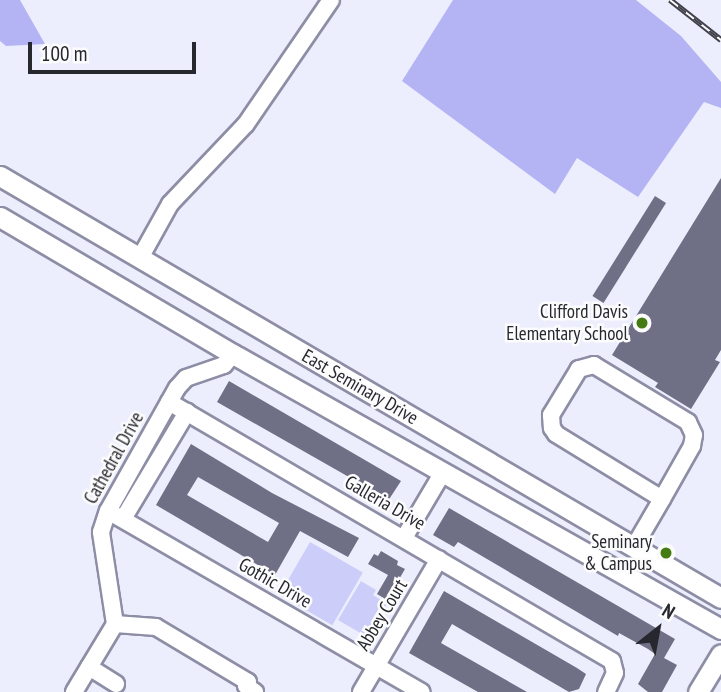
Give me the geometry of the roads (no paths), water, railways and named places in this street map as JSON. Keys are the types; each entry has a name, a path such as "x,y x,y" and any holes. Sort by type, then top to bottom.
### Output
{"main road":[{"name":"East Seminary Drive","path":"0,177 721,598"},
{"name":"East Seminary Drive","path":"0,217 233,354 721,629"},
{"path":"443,472 458,445"},
{"path":"698,692 721,654"}],"lane":[{"path":"140,258 170,204 246,124 331,0"},
{"name":"Cathedral Drive","path":"115,624 101,532 115,515 169,402 186,378 224,365 233,354"},
{"path":"634,547 662,499 692,446 694,435 688,422 594,365 579,369 551,415 552,428 556,434 662,499"},
{"name":"Galleria Drive","path":"169,402 580,640 615,665 615,673 606,692"},
{"path":"115,515 187,412"},
{"path":"404,538 443,472"},
{"name":"Gothic Drive","path":"115,515 421,692"},
{"name":"Abbey Court","path":"361,692 439,559"},
{"path":"74,692 115,624 156,627 248,682 246,686 255,692"},
{"path":"89,667 119,689"}],"railway":[{"path":"670,0 721,40"}],"place":[{"name":"Clifford Davis Elementary School","path":"642,323"},
{"name":"Seminary & Campus","path":"666,553"}]}
